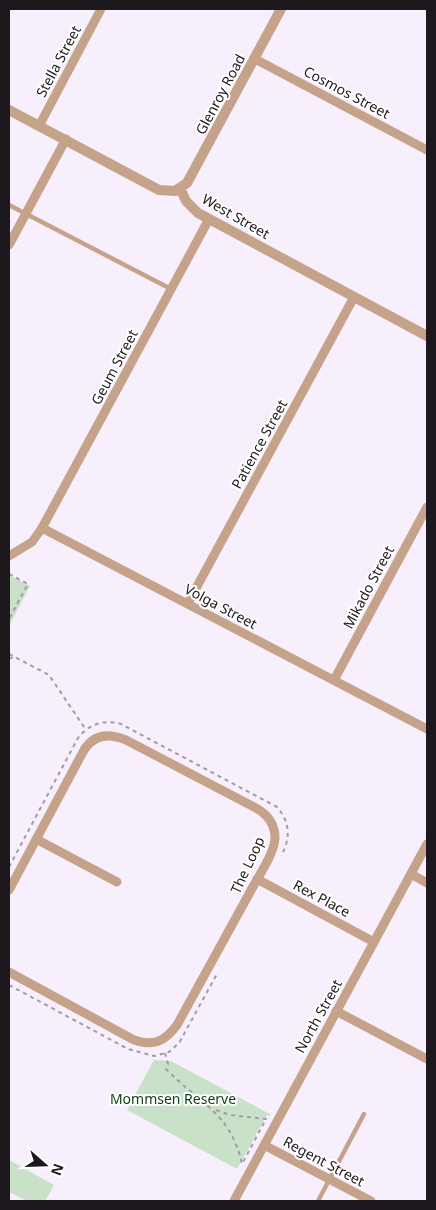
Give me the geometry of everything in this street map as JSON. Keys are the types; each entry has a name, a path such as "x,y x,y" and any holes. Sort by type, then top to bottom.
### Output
{"street":[{"name":"Stella Street","path":"39,126 101,9"},
{"name":"Glenroy Road","path":"180,190 188,184 281,9"},
{"name":"Cosmos Street","path":"254,59 427,150"},
{"path":"9,110 159,190 169,192 180,190"},
{"path":"9,244 66,139"},
{"name":"West Street","path":"180,190 193,208 209,219 427,336"},
{"name":"Geum Street","path":"42,528 209,219"},
{"name":"Patience Street","path":"188,603 354,297"},
{"name":"Mikado Street","path":"334,680 427,507"},
{"path":"9,556 32,542 42,528"},
{"name":"Volga Street","path":"42,528 427,729"},
{"name":"The Loop","path":"9,890 88,744 96,738 118,736 256,808 270,819 275,840 257,879 177,1025 161,1041 150,1044 134,1040 9,972"},
{"path":"36,839 117,882"},
{"name":"North Street","path":"234,1201 427,844"},
{"path":"411,874 427,883"},
{"name":"Rex Place","path":"257,879 374,942"},
{"path":"336,1011 427,1059"},
{"name":"Regent Street","path":"264,1145 371,1201"}],"lane":[{"path":"9,205 171,289"},
{"path":"318,1201 364,1114"}],"path":[{"path":"9,574 28,584 9,619"},
{"path":"9,654 49,675 86,730"},
{"path":"9,659 13,657"},
{"path":"9,867 78,738 86,730 100,723 121,724 270,803 281,812 289,831 287,845 280,858"},
{"path":"217,974 179,1043 165,1053 168,1064 166,1068 185,1088 213,1109 233,1135 242,1164 269,1114"},
{"path":"213,1109 230,1115 266,1119"}],"green space":[{"path":"9,575 30,586 9,626"},
{"name":"Mommsen Reserve","path":"154,1060 171,1061 268,1113 237,1169 127,1110"},
{"path":"9,1160 54,1185 45,1201 27,1201 9,1192"}]}
